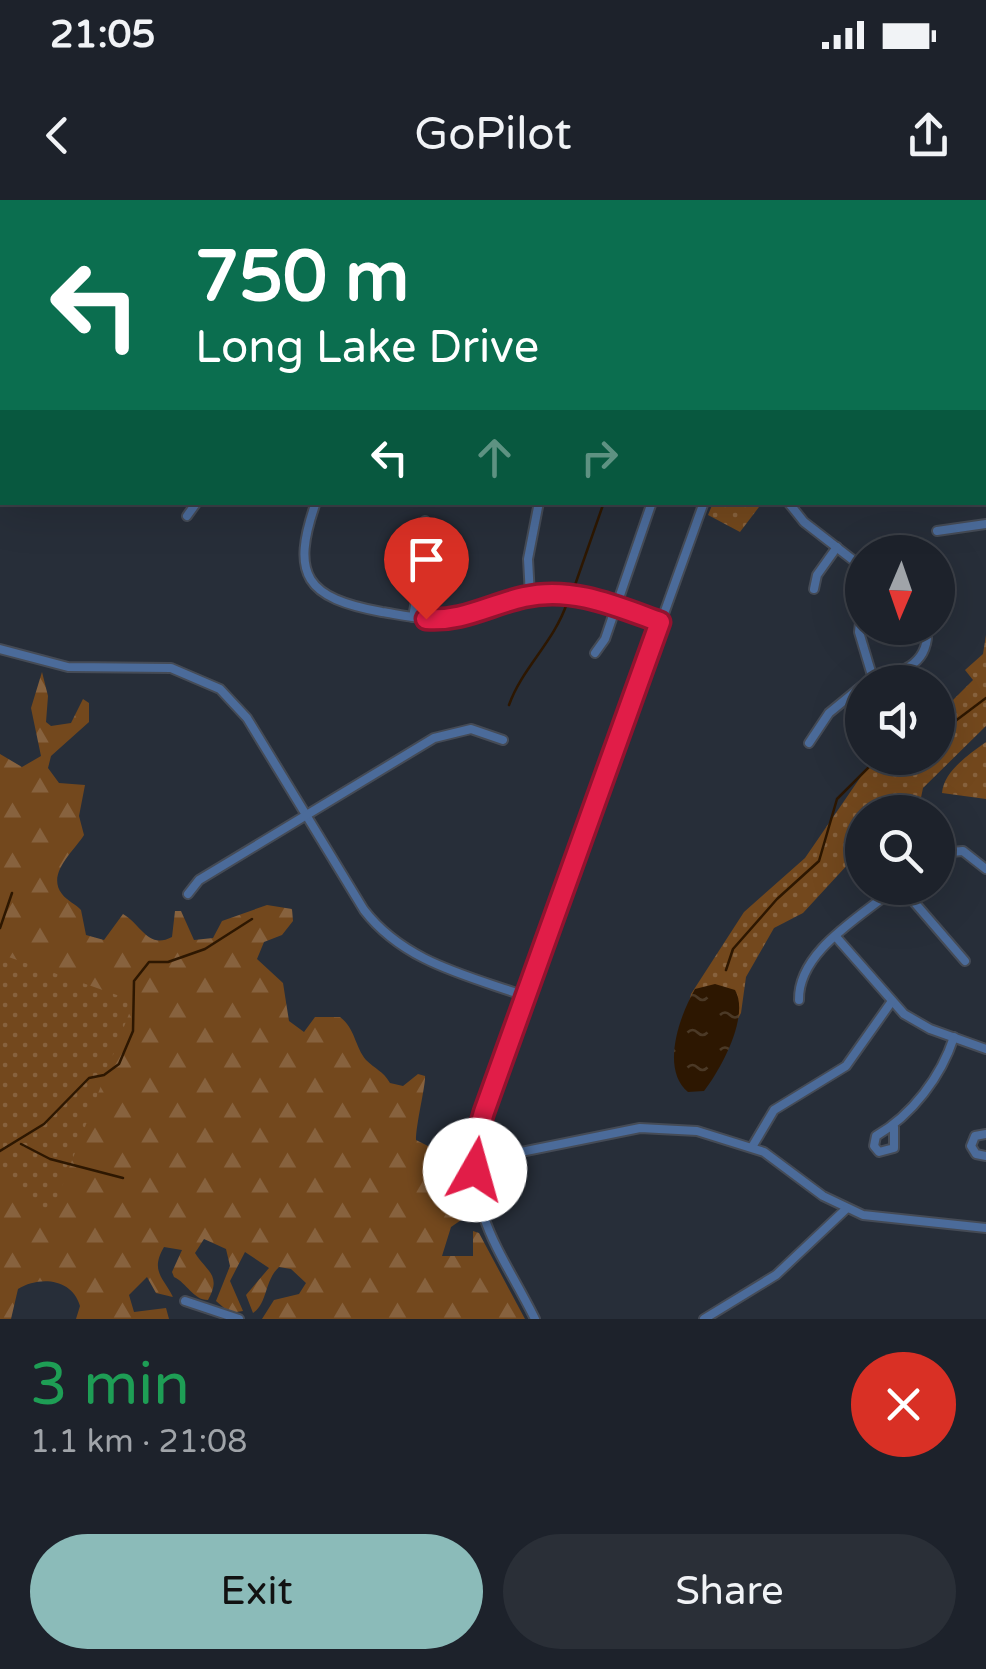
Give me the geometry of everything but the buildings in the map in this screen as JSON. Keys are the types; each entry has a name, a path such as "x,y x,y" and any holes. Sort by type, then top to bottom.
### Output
{"street":[{"path":"187,516 194,505"},
{"path":"315,505 302,553 316,588 339,604 413,618 461,618 530,596 572,595 660,622"},
{"path":"530,596 528,560 538,505"},
{"path":"594,654 616,606 651,505"},
{"path":"535,1319 486,1230 475,1187 477,1135 703,505"},
{"path":"790,505 804,522 845,554"},
{"path":"413,618 427,541 425,520"},
{"path":"937,531 986,524"},
{"path":"814,589 818,574 836,547"},
{"path":"0,649 68,667 171,668 209,682 240,708 364,910 391,939 421,958 525,996"},
{"path":"809,743 829,712 845,699"},
{"path":"188,894 199,880 441,735 479,730 503,740"},
{"path":"955,851 963,851 986,869"},
{"path":"800,1000 806,966 877,905"},
{"path":"914,905 965,961"},
{"path":"836,938 913,1020 986,1048"},
{"path":"752,1147 774,1110 846,1066 892,1001"},
{"path":"894,1126 940,1073 954,1037"},
{"path":"476,1156 506,1156 650,1127 697,1131 752,1147 846,1209 893,1221 986,1228"},
{"path":"986,1134 975,1136 970,1146 976,1154 986,1156"},
{"path":"704,1319 776,1275 846,1209"},
{"path":"184,1301 239,1319"}],"green space":[{"path":"712,505 760,505 740,532 708,515"},
{"path":"986,635 986,726 955,757 955,698 973,680 965,670 983,654"},
{"path":"42,672 48,696 46,722 51,726 71,723 83,699 89,703 89,722 51,756 48,768 59,783 85,785 79,816 84,835 63,863 57,879 62,894 81,910 86,935 104,940 123,914 151,938 164,940 172,937 175,911 181,911 194,940 213,938 222,921 267,905 292,909 293,921 282,935 264,942 257,959 283,983 289,1021 304,1032 315,1017 340,1017 366,1060 390,1083 403,1086 418,1074 425,1076 416,1140 456,1160 468,1158 467,1216 451,1227 442,1256 473,1256 473,1231 479,1233 525,1319 262,1319 274,1300 299,1294 306,1283 291,1269 279,1267 253,1313 246,1295 269,1268 245,1252 230,1281 243,1311 230,1313 216,1301 230,1266 226,1249 204,1239 195,1253 213,1279 208,1300 198,1297 174,1277 172,1272 182,1250 164,1247 158,1268 173,1297 156,1293 147,1277 129,1295 134,1312 166,1308 169,1319 76,1319 80,1306 76,1297 62,1285 45,1281 18,1289 11,1319 0,1319 0,754 22,767 41,756 31,708"},
{"path":"986,742 986,799 942,793 950,775 955,775 955,768"},
{"path":"862,775 936,775 922,795 848,795"},
{"path":"845,800 845,867 803,913 774,928 746,977 741,1013 729,1035 684,1024 691,994 744,912 805,858"},
{"path":"0,954 134,1001 50,1217 0,1177"}],"water":[{"path":"715,984 735,990 739,1001 736,1028 704,1091 688,1092 675,1070 675,1042 695,989"}],"waterway":[{"path":"575,585 603,505"},
{"path":"509,705 567,603"},
{"path":"955,721 986,698"},
{"path":"726,970 733,949 777,899 819,861 837,799 861,775"},
{"path":"0,928 12,893"},
{"path":"0,1151 44,1124 89,1078 104,1075 119,1064 133,1031 134,981 149,962 168,962 205,949 252,919"},
{"path":"21,1144 50,1159 123,1178"}],"route":[{"path":"426,619 469,616 518,598 553,594 590,598 660,622 484,1112 476,1139 475,1170"}]}
